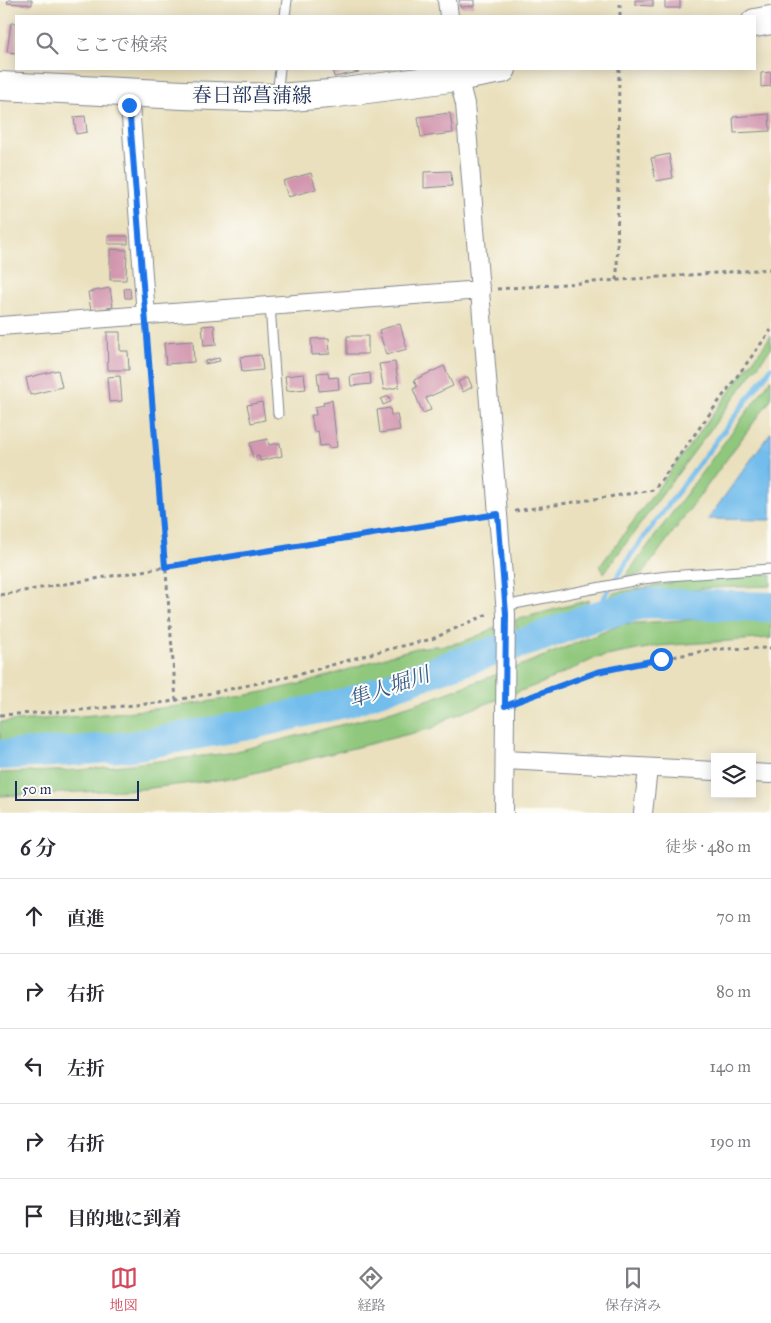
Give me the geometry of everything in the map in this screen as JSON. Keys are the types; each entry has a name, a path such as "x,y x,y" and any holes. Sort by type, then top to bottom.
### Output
{"main road":[{"path":"756,23 771,20"},
{"name":"春日部菖蒲線","path":"0,86 277,98 330,94 457,73 491,70"}],"street":[{"path":"447,0 449,15"},
{"path":"457,73 465,104 505,610 504,813"},
{"path":"129,92 146,315"},
{"path":"0,326 481,290"},
{"path":"505,760 711,771"},
{"path":"643,813 648,768"},
{"path":"756,773 771,774"}],"lane":[{"path":"285,15 287,0"},
{"path":"277,98 280,70"},
{"path":"270,306 278,414"},
{"path":"505,610 575,592 643,579 771,570"}],"path":[{"path":"620,0 620,15"},
{"path":"617,280 619,70"},
{"path":"481,290 771,269"},
{"path":"146,315 176,700"},
{"path":"0,595 654,490 771,330"},
{"path":"0,715 69,712 176,700 297,675 377,652 432,639 505,610"},
{"path":"505,704 597,672 715,650 771,648"}],"green space":[{"path":"771,336 771,348 604,573 600,566"},
{"path":"771,379 771,399 643,573 624,578"},
{"path":"771,575 771,586 709,588 642,597 605,605 613,593 705,577"},
{"path":"589,600 579,614 517,635 515,620"},
{"path":"743,616 771,617 771,638 658,646 596,658 542,683 448,718 433,728 234,778 142,789 0,796 0,773 79,770 229,753 376,716 433,698 517,667 623,624"},
{"path":"496,627 497,640 359,687 233,717 112,734 0,743 0,722 155,709 270,691 308,682 415,648 462,642"}],"water":[{"path":"771,432 771,520 708,519"}],"building":[{"path":"8,0 32,0 32,5 7,3"},
{"path":"459,0 474,0 474,6 460,7"},
{"path":"635,0 653,0 653,6 635,5"},
{"path":"665,0 680,0 680,8 665,8"},
{"path":"11,23 15,23 15,53 7,52"},
{"path":"332,70 358,70 359,72 334,77"},
{"path":"771,72 771,86 761,87 761,73"},
{"path":"450,113 453,133 421,137 418,117"},
{"path":"769,114 770,131 734,133 733,117"},
{"path":"85,116 87,132 76,134 74,117"},
{"path":"669,154 673,178 656,181 651,158"},
{"path":"451,171 452,186 424,188 424,172"},
{"path":"311,173 316,189 288,197 283,181"},
{"path":"108,236 128,236 128,244 108,244"},
{"path":"110,249 127,250 126,280 110,280"},
{"path":"110,288 113,307 91,311 88,292"},
{"path":"130,288 131,298 125,298 124,289"},
{"path":"400,324 407,349 386,355 379,330"},
{"path":"214,325 216,345 204,346 202,326"},
{"path":"107,332 120,332 120,351 128,351 129,370 108,370"},
{"path":"347,336 368,336 368,354 347,354"},
{"path":"329,338 330,354 312,355 311,339"},
{"path":"193,341 194,362 166,364 164,343"},
{"path":"261,355 263,370 242,372 240,357"},
{"path":"219,358 220,361 205,364 205,361"},
{"path":"395,362 399,387 384,390 379,364"},
{"path":"444,366 453,386 426,398 431,410 423,413 413,389 417,387 414,380"},
{"path":"58,370 62,387 30,395 26,378"},
{"path":"328,372 329,378 338,377 339,389 319,391 317,373"},
{"path":"370,373 371,384 351,386 350,376"},
{"path":"304,374 306,389 287,391 285,376"},
{"path":"120,376 122,401 109,402 107,377"},
{"path":"468,377 472,387 463,392 458,382"},
{"path":"389,396 391,402 383,405 381,399"},
{"path":"332,400 337,447 329,448 328,445 320,446 318,431 314,432 311,415 316,415 315,407 324,405 323,402"},
{"path":"262,402 265,420 251,423 247,405"},
{"path":"390,408 391,415 397,414 400,430 380,433 377,410"},
{"path":"268,439 269,445 280,443 282,456 260,461 259,456 253,458 250,443"}],"waterway":[{"path":"592,617 632,553 771,368"},
{"name":"隼人堀川","path":"0,755 132,746 254,724 348,702 454,664 540,637 592,617 647,603 771,607"}],"route":[{"path":"129,105 165,567 498,514 506,614 505,706 597,672 661,659"}]}
